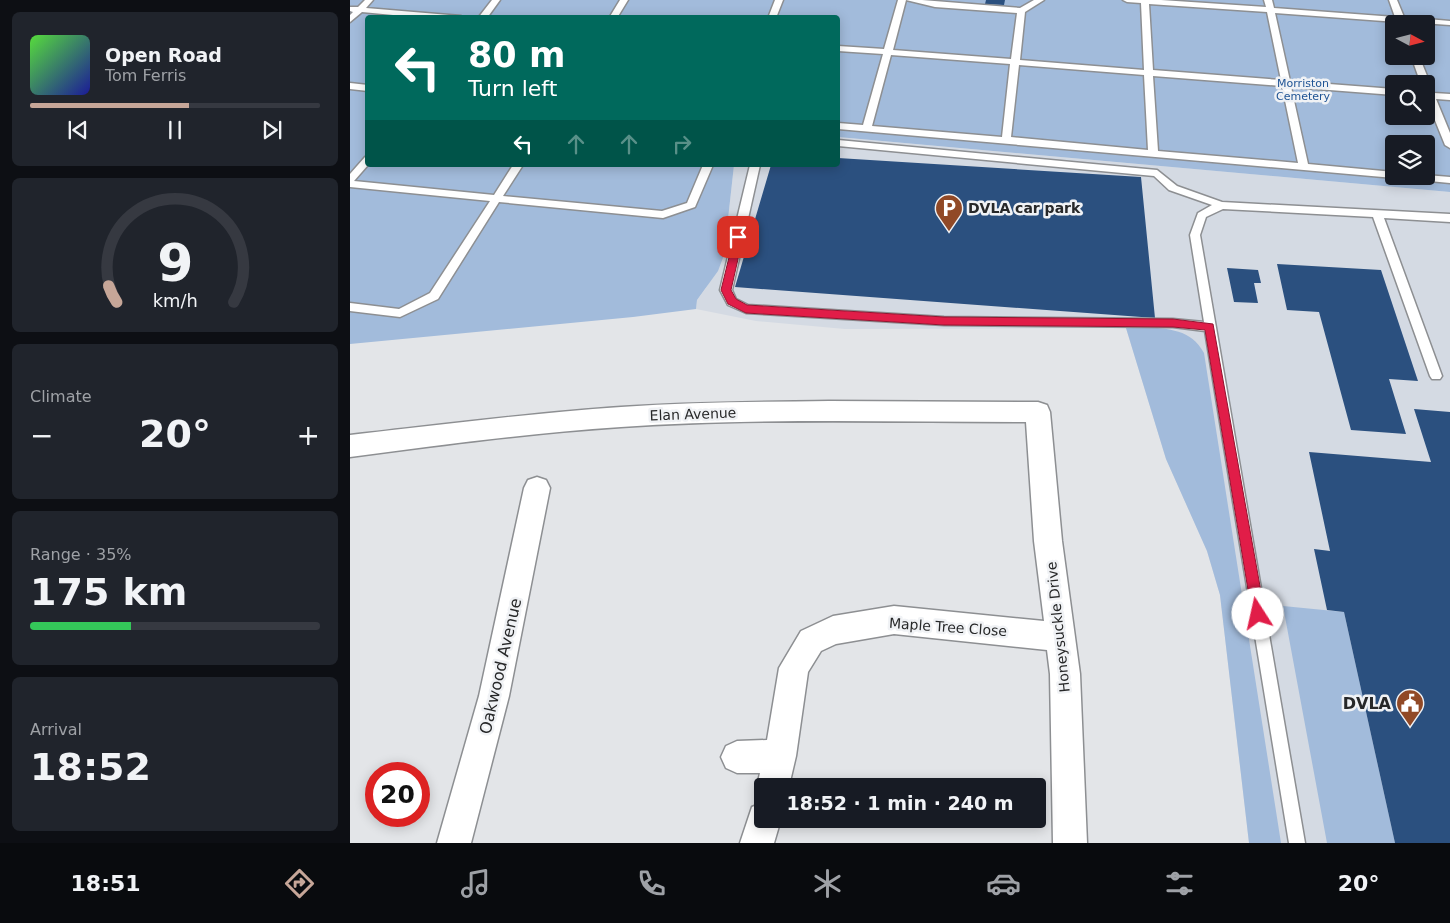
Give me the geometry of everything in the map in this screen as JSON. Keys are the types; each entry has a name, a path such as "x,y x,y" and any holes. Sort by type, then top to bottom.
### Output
{"street":[{"name":"Elan Avenue","path":"350,446 483,430 622,417 775,411 1038,412"},
{"name":"Honeysuckle Drive","path":"1038,412 1048,541 1065,674 1070,843"},
{"name":"Oakwood Avenue","path":"454,843 494,696 537,488"},
{"name":"Maple Tree Close","path":"775,778 794,668 811,641 833,630 894,620 1060,637"},
{"path":"737,757 780,756"}],"lane":[{"path":"350,20 369,0"},
{"path":"484,15 496,0"},
{"path":"615,15 624,0"},
{"path":"773,15 779,0"},
{"path":"866,128 902,0"},
{"path":"910,0 935,5 1021,10 1040,0"},
{"path":"1127,0 1385,20"},
{"path":"1268,0 1304,167"},
{"path":"1393,0 1399,15"},
{"path":"1146,1 1153,153"},
{"path":"350,9 423,15"},
{"path":"1006,140 1021,10"},
{"path":"1435,22 1450,23"},
{"path":"840,48 1385,91"},
{"path":"350,86 365,88"},
{"path":"1435,95 1450,96"},
{"path":"1435,111 1450,145"},
{"path":"840,126 1385,174"},
{"path":"840,143 1157,173 1173,188 1221,205 1450,218"},
{"path":"350,182 365,163"},
{"path":"350,307 400,313 434,296 517,167"},
{"path":"350,182 663,215 691,205 707,167"},
{"path":"755,167 726,290 732,302 746,309 944,321 1173,323 1210,327"},
{"path":"1435,179 1450,180"},
{"path":"1221,205 1202,215 1195,235 1297,843"},
{"path":"1377,214 1436,376"}],"shaded area":[{"path":"840,137 1450,192 1450,843 1249,843 1220,595 1207,551 1166,459 1126,328 845,329 756,321 696,309 697,300 706,288 724,255 734,167 840,167"}],"green space":[{"name":"Morriston Cemetery","path":"350,0 1450,0 1450,192 840,137 840,15 365,15 365,167 734,167 724,255 718,271 697,300 696,309 633,317 350,344"},
{"path":"1144,327 1171,330 1186,335 1199,345 1204,353 1281,843 1249,843 1220,595 1207,551 1166,459 1126,328"},
{"path":"1283,606 1344,612 1395,843 1327,843"}],"building":[{"path":"986,0 1005,0 1004,5 985,4"},
{"name":"DVLA car park","path":"840,158 1141,177 1155,318 735,287 770,167 840,167"},
{"path":"1277,264 1381,270 1418,381 1389,379 1406,434 1351,430 1319,312 1287,310"},
{"path":"1227,268 1258,270 1261,283 1254,283 1258,303 1234,302"},
{"name":"DVLA","path":"1414,409 1450,412 1450,843 1395,843 1344,612 1327,610 1314,549 1330,551 1309,452 1431,462"}],"place":[{"name":"DVLA car park","path":"949,232"},
{"name":"DVLA","path":"1410,727"}],"route":[{"path":"738,237 726,290 732,302 746,309 944,321 1173,323 1210,327 1258,614"}]}
